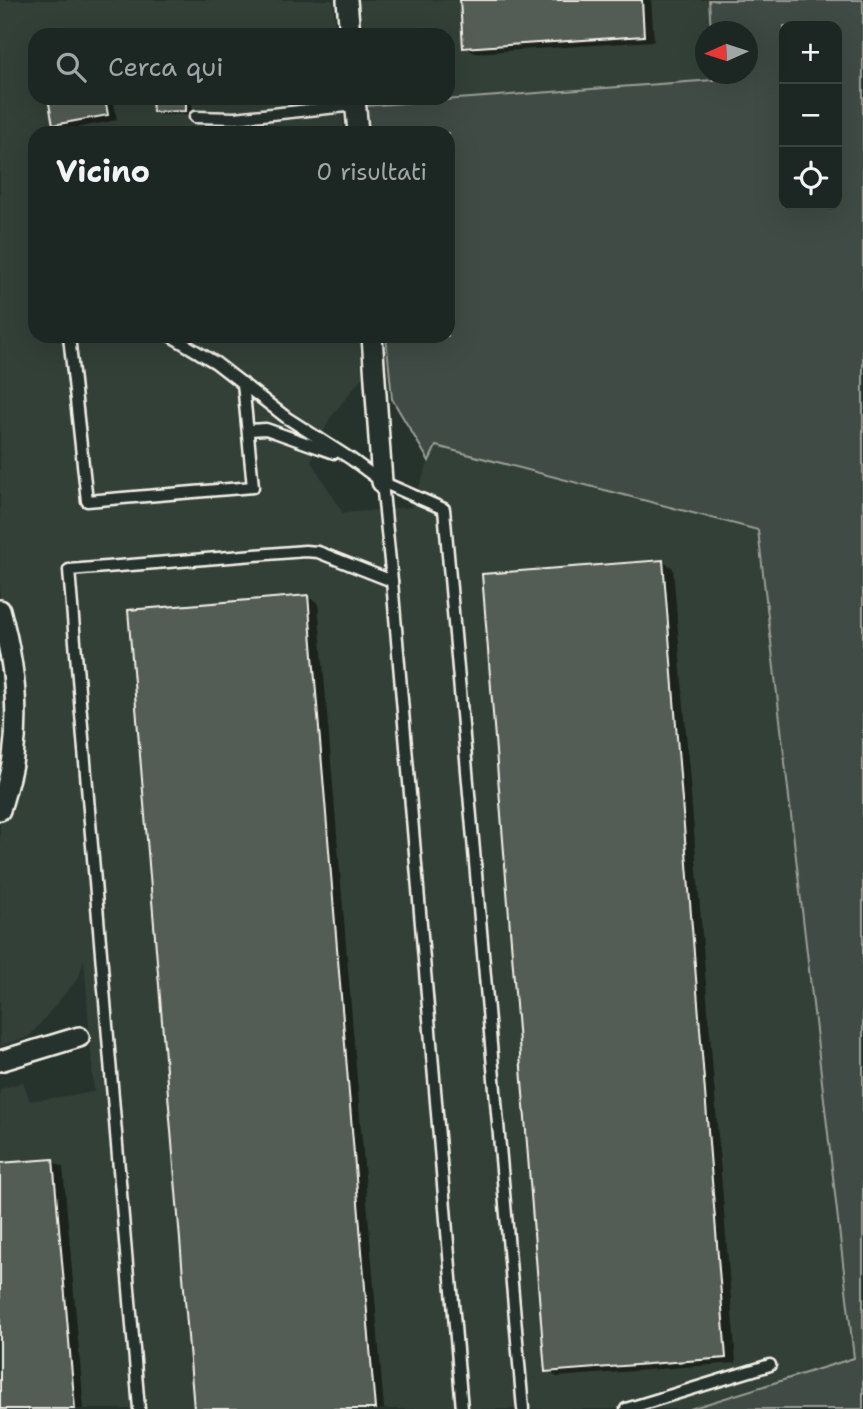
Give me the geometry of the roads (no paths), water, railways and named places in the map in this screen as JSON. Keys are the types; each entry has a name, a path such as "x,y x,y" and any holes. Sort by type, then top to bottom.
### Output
{"street":[{"path":"347,0 349,28"},
{"path":"356,105 358,126"},
{"path":"372,343 382,482"},
{"path":"0,610 15,694 17,723 13,759 0,810"},
{"path":"0,1061 79,1037"}],"lane":[{"path":"195,117 235,118 328,105"},
{"path":"70,343 87,501 253,486 243,383"},
{"path":"183,343 216,363 287,418 382,482 444,509 523,1409"},
{"path":"249,430 266,429 351,459"},
{"path":"382,482 393,581 462,1409"},
{"path":"139,1409 69,570 305,551 318,552 393,581"},
{"path":"626,1409 770,1365"}]}
